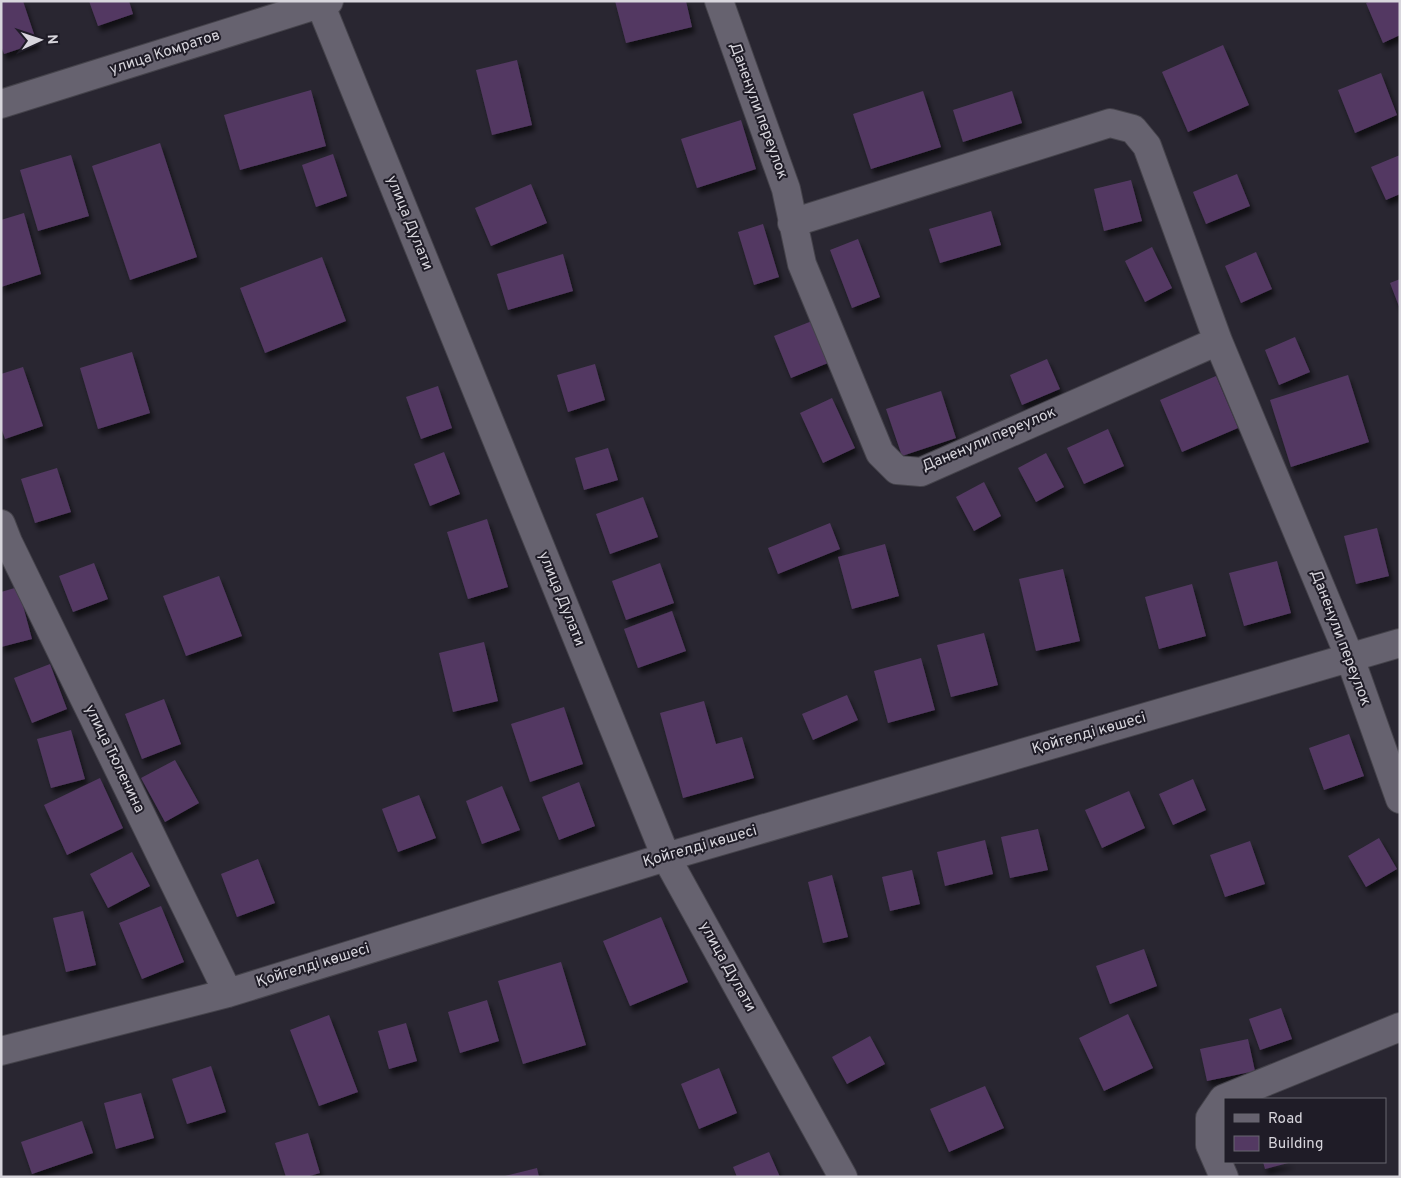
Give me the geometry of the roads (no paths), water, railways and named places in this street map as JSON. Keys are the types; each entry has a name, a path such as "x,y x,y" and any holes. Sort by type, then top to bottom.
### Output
{"street":[{"name":"Даненули переулок","path":"719,1 786,189 802,264 880,453 897,470 921,472 1218,341"},
{"name":"улица Комратов","path":"1,104 323,2"},
{"name":"улица Дулати","path":"323,2 666,857 843,1177"},
{"name":"Даненули переулок","path":"792,223 1110,123 1133,129 1147,146 1218,341 1350,658 1400,799"},
{"name":"улица Тюленина","path":"1,524 8,542 228,993"},
{"name":"Қойгелді көшесі","path":"1,1051 228,993 666,857 1400,643"},
{"path":"1225,1098 1400,1027"},
{"path":"1224,1099 1210,1118 1210,1145 1224,1177"}]}
